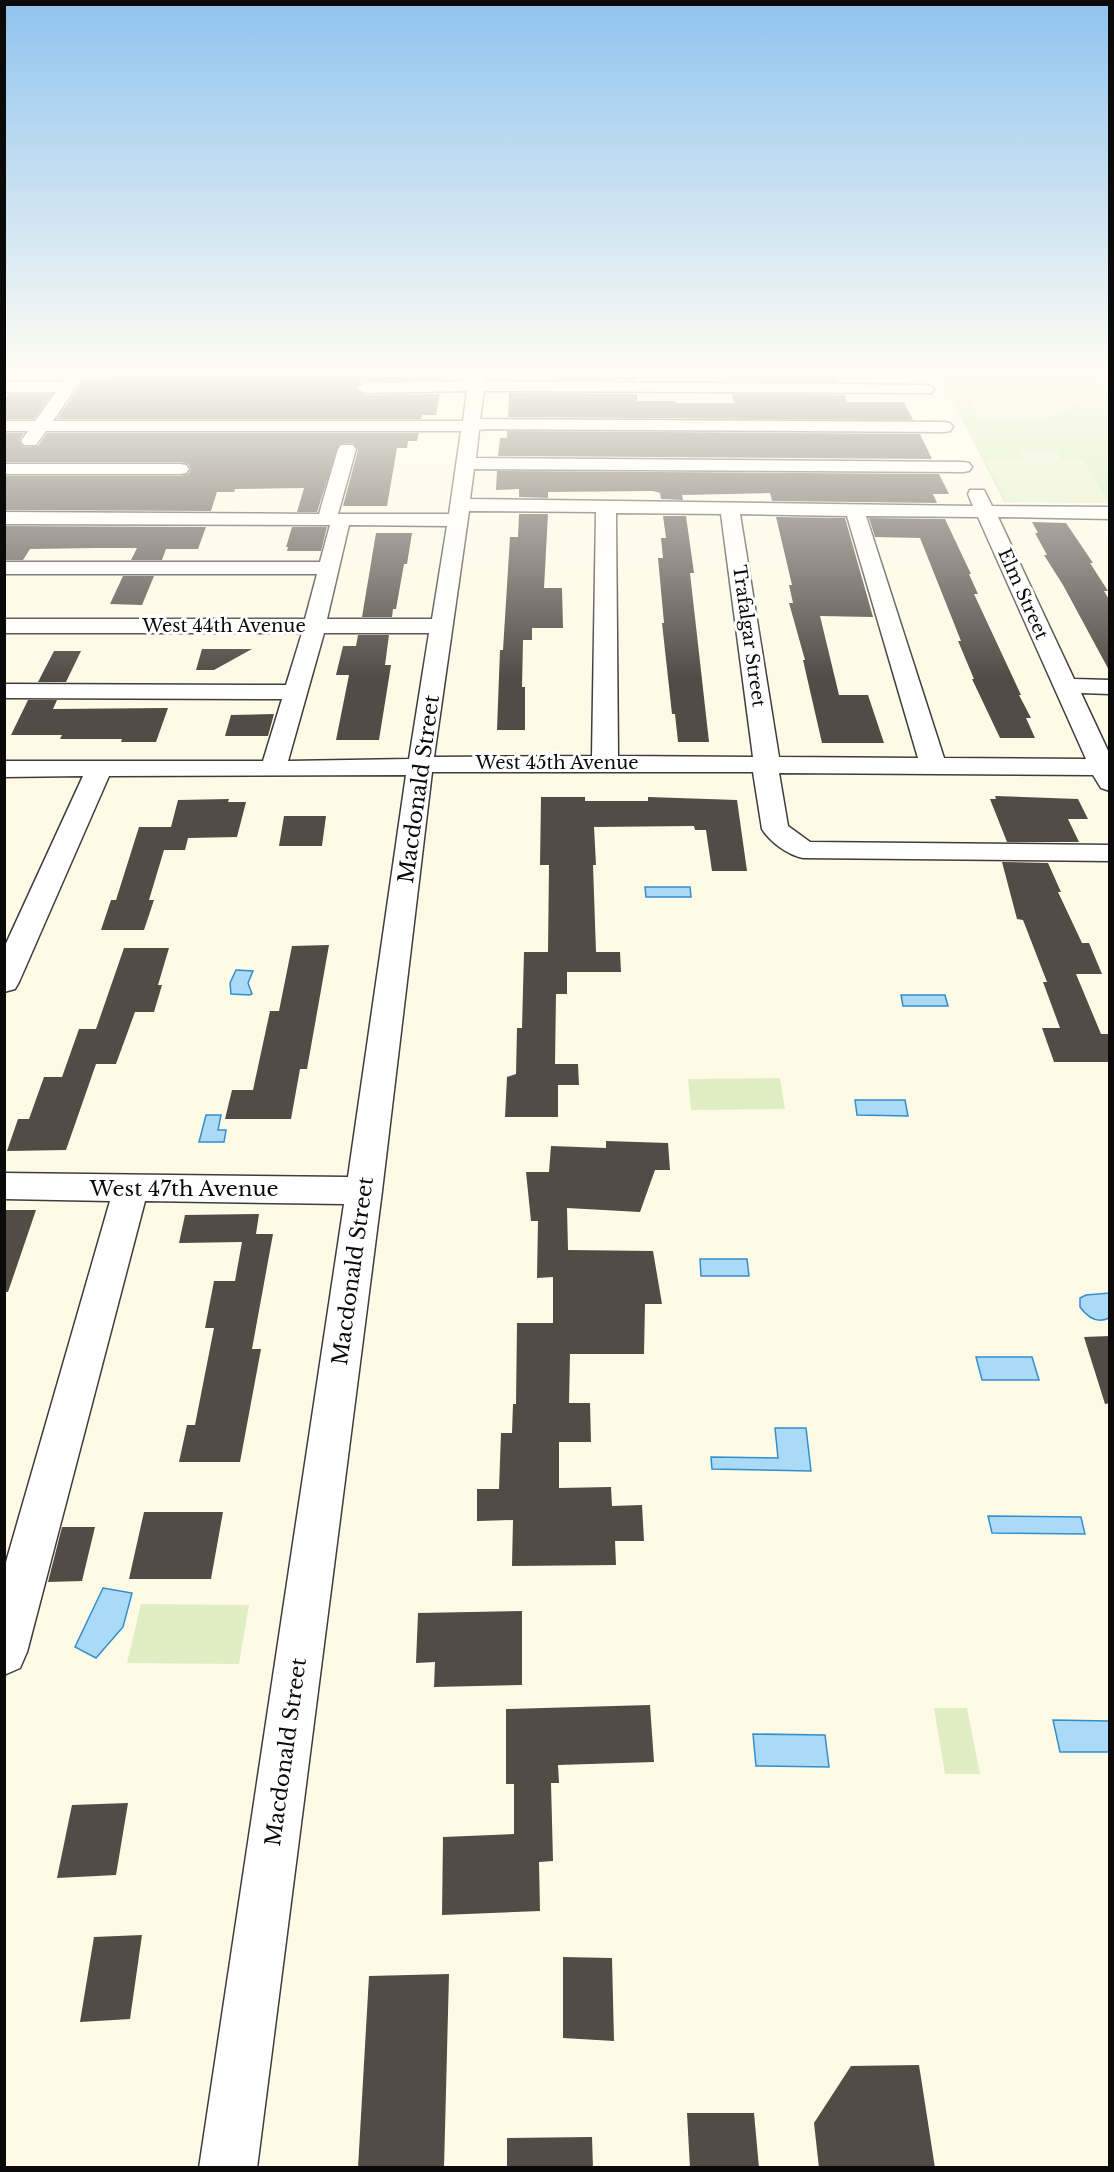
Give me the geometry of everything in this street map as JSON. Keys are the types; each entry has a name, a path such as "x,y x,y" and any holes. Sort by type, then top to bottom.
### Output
{"street":[{"path":"272,768 278,756 315,626 328,568 341,475"},
{"name":"Macdonald Street","path":"228,2168 421,766 464,475"},
{"name":"Elm Street","path":"967,475 1064,686 1107,772"},
{"path":"4,518 334,519 606,508 986,512 1107,516"},
{"path":"605,763 606,508"},
{"name":"Trafalgar Street","path":"730,509 768,763 766,777 775,829 802,850 1110,853"},
{"path":"853,510 858,518 933,765"},
{"path":"4,568 328,568"},
{"name":"West 44th Avenue","path":"4,626 442,626"},
{"path":"1064,686 1110,687"},
{"path":"4,691 295,692"},
{"name":"West 45th Avenue","path":"4,769 396,768 446,763 768,763 933,765 1107,772"},
{"path":"4,982 99,769"},
{"name":"West 47th Avenue","path":"4,1186 364,1191"},
{"path":"4,1652 131,1189"}],"green space":[{"path":"990,475 1109,475 1109,503 1004,502"},
{"path":"993,475 1092,475 1109,503 1006,501"},
{"path":"780,1078 785,1109 691,1110 688,1079"},
{"path":"141,1604 249,1605 239,1664 127,1663"},
{"path":"934,1708 967,1708 980,1774 945,1774"}],"water":[{"path":"645,887 690,887 691,897 646,897"},
{"path":"236,970 253,971 248,983 252,994 231,994 230,983"},
{"path":"901,995 945,995 948,1006 903,1006"},
{"path":"855,1100 905,1100 908,1116 857,1115"},
{"path":"206,1115 221,1115 218,1130 226,1130 224,1142 199,1142"},
{"path":"700,1259 747,1259 749,1276 701,1276"},
{"path":"1109,1293 1109,1318 1105,1320 1093,1319 1080,1307 1080,1298 1086,1295"},
{"path":"976,1357 1032,1357 1039,1380 982,1380"},
{"path":"775,1428 806,1428 811,1471 712,1469 711,1457 778,1458"},
{"path":"988,1516 1081,1517 1085,1534 992,1533"},
{"path":"103,1588 132,1593 123,1627 96,1658 75,1647"},
{"path":"1053,1720 1109,1721 1109,1752 1060,1752"},
{"path":"753,1734 825,1735 829,1767 756,1766"}],"building":[{"path":"329,475 317,512 297,512 304,488 235,489 234,492 217,492 211,511 4,510 4,476"},
{"path":"351,475 392,475 387,506 343,506"},
{"path":"497,475 940,475 949,494 933,494 937,503 772,501 770,493 682,495 683,500 661,499 660,493 653,491 548,492 548,498 519,497 519,489 496,490"},
{"path":"519,514 548,514 544,588 562,588 563,628 532,628 532,640 523,640 522,687 525,687 525,730 497,730 500,650 503,650 510,537 518,537"},
{"path":"663,516 686,516 694,573 690,573 709,742 678,742 675,714 672,714 662,623 664,623 658,558 663,558 661,538 666,538"},
{"path":"776,517 845,518 873,617 820,616 839,695 868,695 884,743 822,743 803,660 805,660 789,603 793,603 789,585 792,585"},
{"path":"869,518 945,519 971,574 969,574 978,594 974,594 1031,718 1026,718 1035,738 1000,738 972,679 974,679 958,641 961,641 920,538 875,537"},
{"path":"1032,522 1066,523 1093,563 1090,563 1108,591 1104,591 1110,601 1110,672 1063,585 1044,555 1047,555 1035,533 1038,533"},
{"path":"4,526 206,527 198,549 166,549 162,560 131,560 137,548 96,548 30,549 23,560 4,560"},
{"path":"292,527 327,527 321,551 287,551"},
{"path":"376,533 412,533 407,564 404,564 396,609 393,609 392,617 362,617"},
{"path":"123,576 154,576 142,605 110,604"},
{"path":"358,635 389,635 385,665 391,665 379,740 336,740 349,675 336,675 343,646 356,646"},
{"path":"202,649 252,649 214,670 196,670"},
{"path":"54,651 81,651 66,682 38,682"},
{"path":"28,700 57,700 53,709 168,708 156,742 121,742 122,739 60,739 62,735 11,735"},
{"path":"274,714 268,736 225,736 231,715"},
{"path":"995,796 1078,799 1088,819 1068,819 1079,842 1007,842 990,799 996,799"},
{"path":"541,797 585,797 585,801 648,801 648,797 737,800 747,871 712,871 706,830 695,830 694,826 594,827 596,952 620,952 621,972 567,972 567,994 556,994 555,1064 578,1064 579,1085 558,1085 558,1117 505,1117 507,1077 516,1074 517,1028 522,1028 524,952 548,952 549,865 540,865"},
{"path":"229,799 228,802 246,802 237,837 188,838 185,850 164,850 149,900 154,900 144,930 101,930 111,900 116,900 139,827 171,827 178,800"},
{"path":"284,816 326,816 322,846 279,846"},
{"path":"1002,862 1048,863 1061,892 1058,892 1082,943 1089,943 1102,974 1076,974 1101,1034 1110,1034 1110,1062 1054,1062 1042,1028 1060,1028 1043,982 1047,982 1023,920 1017,919"},
{"path":"329,945 307,1069 300,1069 291,1119 225,1119 232,1090 253,1090 270,1011 279,1011 292,946"},
{"path":"124,948 169,948 158,985 162,985 154,1012 135,1012 116,1064 96,1064 66,1150 7,1151 18,1119 29,1119 44,1077 62,1077 79,1029 96,1029"},
{"path":"606,1141 668,1143 670,1170 655,1170 640,1212 567,1208 568,1250 653,1251 662,1304 645,1304 644,1354 570,1354 569,1403 590,1403 591,1442 559,1442 559,1488 611,1487 612,1506 642,1505 644,1541 615,1541 616,1565 512,1566 513,1520 477,1521 477,1489 499,1489 501,1433 512,1433 513,1404 516,1404 517,1323 553,1323 553,1277 537,1278 538,1221 531,1221 526,1172 549,1172 551,1146 606,1148"},
{"path":"4,1210 36,1210 8,1292 4,1292"},
{"path":"259,1214 256,1234 273,1234 252,1349 261,1349 240,1462 179,1462 187,1425 195,1425 214,1328 205,1328 214,1281 235,1281 242,1242 179,1243 185,1215"},
{"path":"1110,1336 1110,1403 1105,1404 1084,1337"},
{"path":"144,1512 223,1512 211,1579 129,1579"},
{"path":"62,1527 95,1527 82,1581 48,1582"},
{"path":"522,1611 522,1685 434,1687 435,1662 416,1663 418,1613"},
{"path":"650,1705 654,1762 558,1765 559,1783 551,1783 553,1861 539,1862 540,1911 442,1915 443,1837 514,1834 514,1784 506,1784 506,1709"},
{"path":"128,1803 116,1875 57,1878 72,1805"},
{"path":"142,1935 130,2019 80,2022 94,1937"},
{"path":"563,1957 612,1958 614,2041 563,2038"},
{"path":"449,1974 444,2168 358,2168 369,1976"},
{"path":"919,2065 935,2168 819,2168 814,2123 851,2066"},
{"path":"687,2113 754,2113 759,2168 690,2168"},
{"path":"592,2137 593,2168 507,2168 507,2138"}]}
